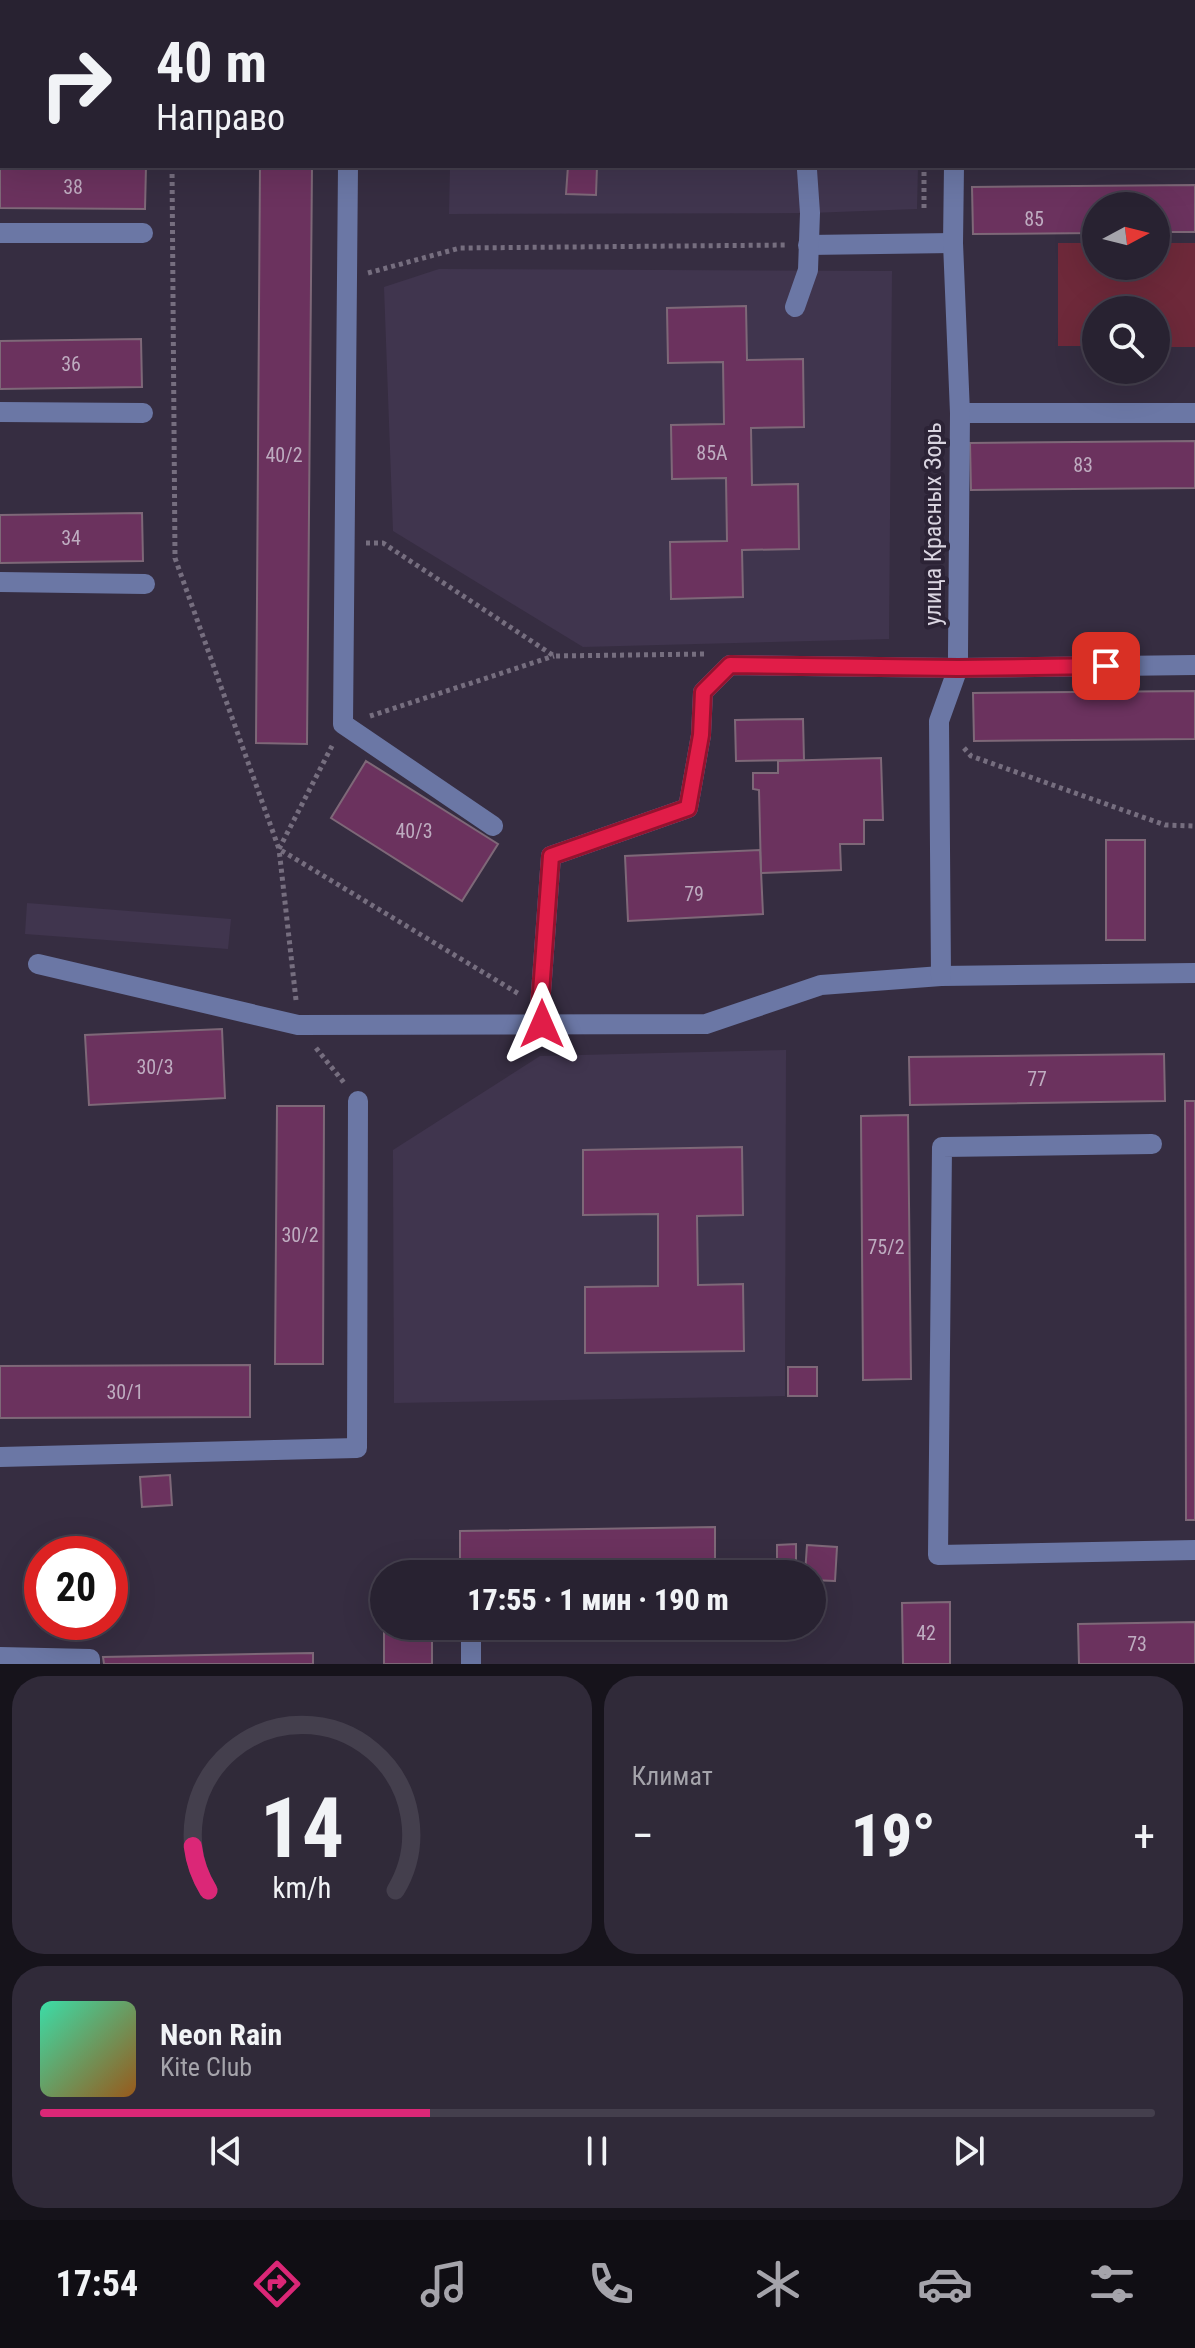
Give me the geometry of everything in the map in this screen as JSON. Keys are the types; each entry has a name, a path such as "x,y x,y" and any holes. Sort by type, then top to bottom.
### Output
{"street":[{"path":"348,168 343,724 493,826"},
{"name":"улица Красных Зорь","path":"941,976 939,721 958,668 960,413 953,243 954,168"},
{"path":"795,307 808,270 810,213 807,170"},
{"path":"0,233 143,233"},
{"path":"808,245 953,243"},
{"path":"0,412 143,413"},
{"path":"960,413 1195,413"},
{"path":"0,582 145,584"},
{"path":"541,1015 551,856 688,808 701,735 703,692 730,665 958,668 1195,665"},
{"path":"38,964 298,1025 541,1015 706,1024 821,985 941,976 1195,973"},
{"path":"0,1457 357,1448 358,1101"},
{"path":"1152,1144 942,1147 938,1555 1195,1550"},
{"path":"471,1640 471,1664"},
{"path":"0,1657 90,1659 90,1664"}],"path":[{"path":"172,168 175,558 279,849 298,1025 358,1101"},
{"path":"924,168 924,208"},
{"path":"348,278 460,248 808,245"},
{"path":"345,543 383,543 554,656"},
{"path":"279,849 343,724 554,656 709,654"},
{"path":"939,721 971,756 1165,825 1195,826"},
{"path":"279,849 541,1015"}],"shaded area":[{"path":"450,168 918,168 917,209 810,213 449,214"},
{"path":"1058,243 1082,243 1082,280 1170,280 1170,243 1195,243 1195,347 1170,347 1170,296 1082,296 1082,346 1058,346"},
{"path":"439,269 892,271 889,639 583,647 393,531 384,287"},
{"path":"27,903 231,919 228,949 25,934"},
{"path":"786,1050 785,1396 394,1403 393,1150 540,1056"}],"building":[{"path":"0,168 146,168 145,209 0,208"},
{"path":"260,168 312,168 307,744 256,743"},
{"path":"568,168 597,168 596,195 566,194"},
{"path":"1195,185 1195,232 1170,232 1170,192 1082,192 1082,233 973,234 972,187"},
{"path":"746,306 747,360 803,359 804,427 751,428 752,485 798,484 799,549 742,550 743,597 671,599 670,542 727,541 726,478 672,479 671,425 724,424 723,362 668,363 667,308"},
{"path":"141,339 142,387 0,389 0,341"},
{"path":"1195,441 1195,488 971,490 970,443"},
{"path":"142,513 143,561 0,563 0,515"},
{"path":"1195,691 1195,739 974,741 973,693"},
{"path":"803,719 804,760 736,761 735,720"},
{"path":"881,758 883,820 864,820 864,844 840,844 841,870 761,873 759,790 753,789 753,773 778,773 778,761"},
{"path":"366,761 498,844 462,901 331,818"},
{"path":"1106,840 1145,840 1145,940 1106,940"},
{"path":"760,850 763,914 628,921 625,856"},
{"path":"222,1029 225,1098 89,1105 85,1035"},
{"path":"1164,1054 1165,1101 910,1105 909,1057"},
{"path":"1185,1101 1195,1101 1195,1520 1186,1520"},
{"path":"277,1106 324,1106 323,1364 275,1364"},
{"path":"908,1115 911,1379 863,1380 861,1116"},
{"path":"742,1147 743,1215 697,1216 698,1285 743,1284 744,1351 585,1353 585,1287 658,1286 658,1214 583,1215 583,1150"},
{"path":"250,1365 250,1417 0,1418 0,1366"},
{"path":"788,1367 817,1367 817,1396 788,1396"},
{"path":"170,1475 172,1505 142,1507 140,1477"},
{"path":"715,1527 715,1560 460,1560 460,1531"},
{"path":"796,1544 796,1560 777,1560 777,1545"},
{"path":"807,1545 837,1547 835,1581 826,1581 826,1560 806,1560"},
{"path":"950,1602 950,1664 903,1664 902,1603"},
{"path":"1195,1622 1195,1664 1079,1664 1078,1624"},
{"path":"384,1640 432,1640 432,1664 384,1664"},
{"path":"313,1653 313,1664 104,1664 103,1657"}],"route":[{"path":"542,1024 540,1006 551,856 688,808 701,735 703,692 730,665 1106,666"}]}
